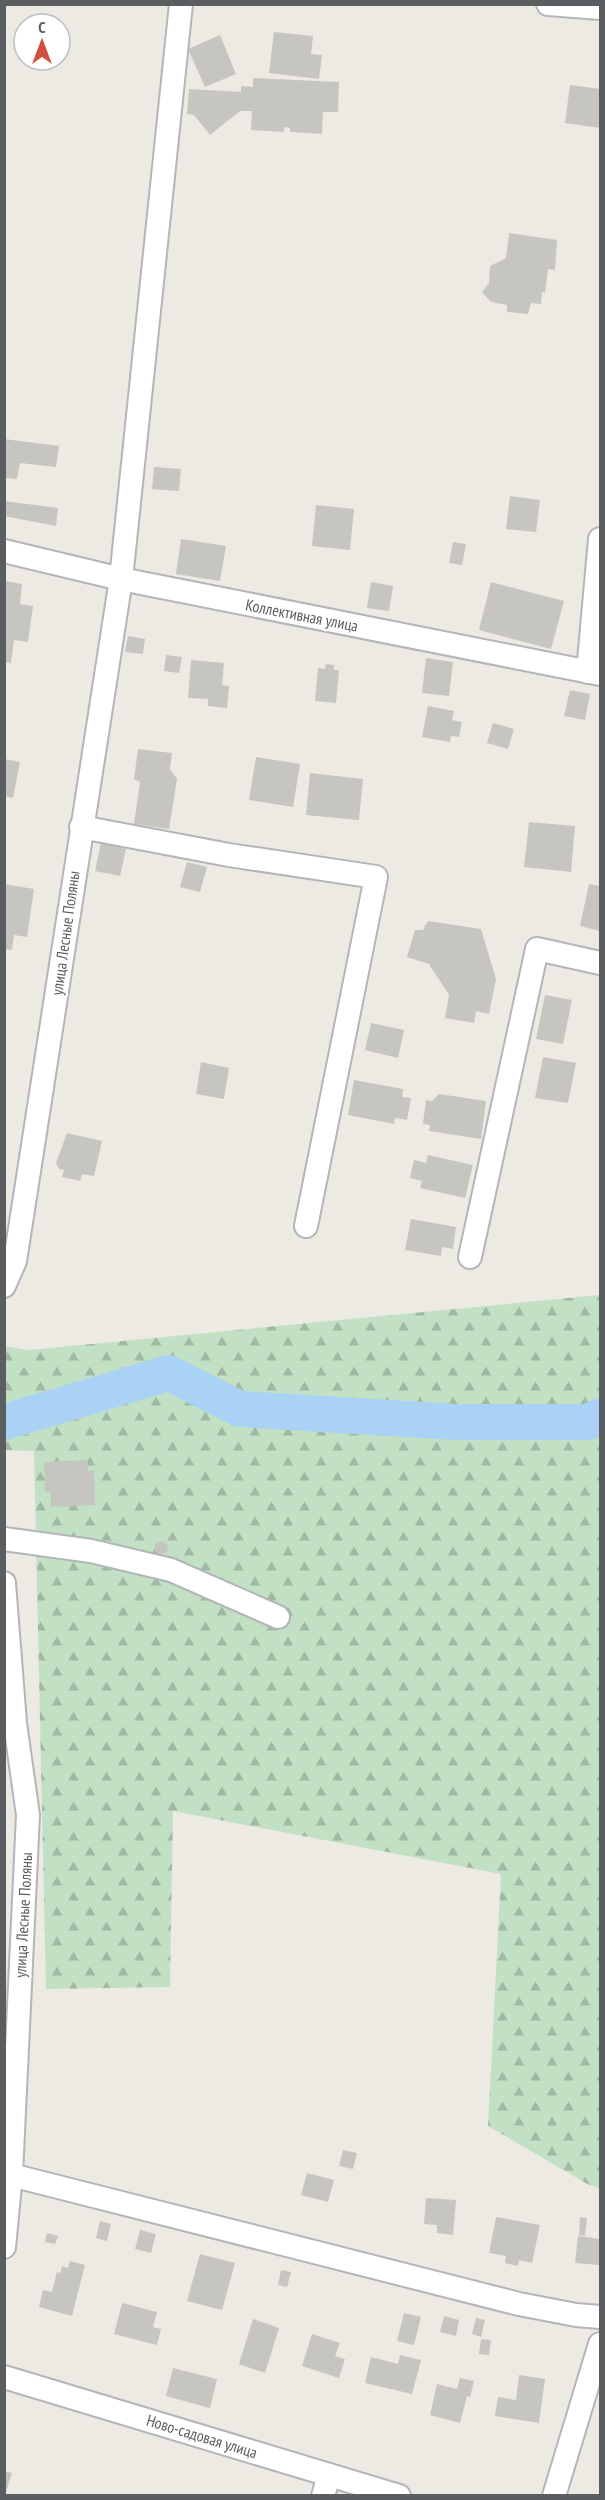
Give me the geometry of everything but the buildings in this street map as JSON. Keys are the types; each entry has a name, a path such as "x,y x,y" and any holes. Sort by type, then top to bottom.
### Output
{"street":[{"name":"улица Лесные Поляны","path":"4,1286 15,1262 121,579 181,4"},
{"path":"548,4 600,9"},
{"path":"594,673 600,539"},
{"name":"Коллективная улица","path":"4,551 121,579 594,673"},
{"path":"81,827 229,855 376,877 306,1226"},
{"path":"470,1257 537,949 600,963"},
{"path":"4,1539 91,1551 171,1570 278,1617"},
{"name":"улица Лесные Поляны","path":"4,1583 10,1723 28,1815 11,2175 4,2247"},
{"path":"11,2175 519,2304 576,2315 600,2317"},
{"path":"554,2496 600,2344"},
{"name":"Ново-садовая улица","path":"4,2378 326,2485 399,2496"}],"green space":[{"path":"600,1295 600,2188 589,2185 488,2126 501,1874 173,1811 170,1987 46,1989 34,1451 5,1450 4,1346 29,1350"}],"waterway":[{"path":"4,1422 169,1373 240,1409 455,1422 588,1422 600,1416"}]}
